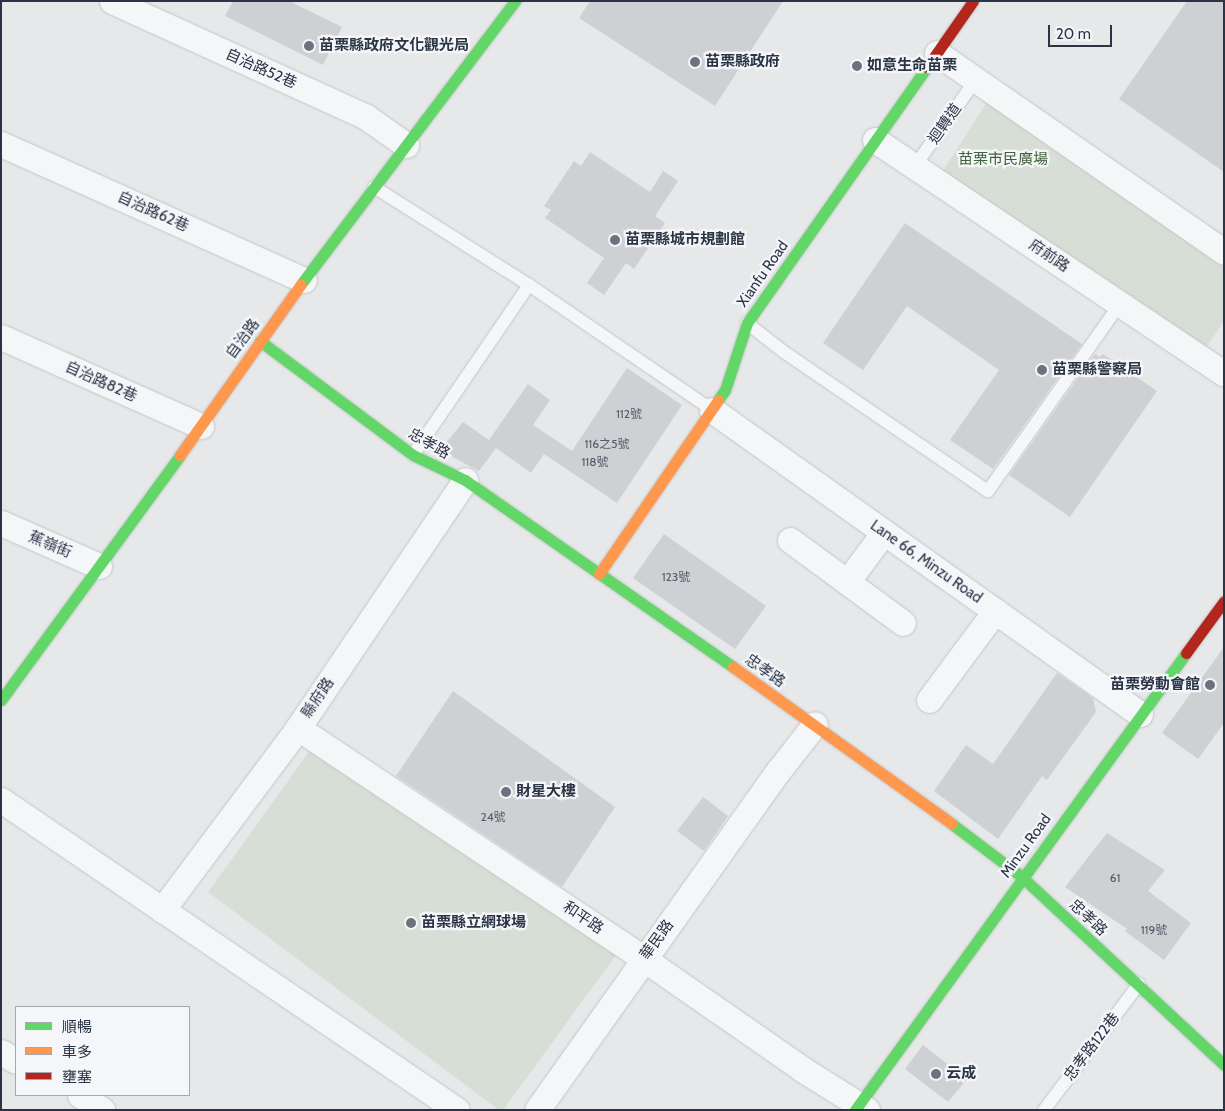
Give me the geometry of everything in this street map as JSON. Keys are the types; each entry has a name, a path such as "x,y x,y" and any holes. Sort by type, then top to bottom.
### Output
{"street":[{"name":"自治路52巷","path":"112,1 366,116 406,145"},
{"name":"自治路","path":"1,700 201,426 304,280 515,1"},
{"name":"Xianfu Road","path":"599,574 726,390 747,324 974,1"},
{"path":"937,53 1224,252"},
{"name":"府前路","path":"875,140 1224,374"},
{"name":"自治路62巷","path":"1,144 304,280"},
{"name":"自治路82巷","path":"1,337 201,426"},
{"name":"忠孝路","path":"260,341 315,384 413,454 465,480 815,724 1022,877 1224,1065"},
{"name":"Lane 66, Minzu Road","path":"712,410 1140,714"},
{"name":"縣府路","path":"162,910 298,728 465,480"},
{"name":"蕉嶺街","path":"1,524 99,566"},
{"path":"847,582 884,532"},
{"path":"790,540 903,624"},
{"name":"Minzu Road","path":"860,1108 1022,877 1224,601"},
{"path":"929,700 995,611"},
{"name":"華民路","path":"537,1110 779,770 815,724"},
{"name":"和平路","path":"298,728 644,959 860,1108"},
{"path":"1,800 457,1110"}],"lane":[{"name":"迴轉道","path":"915,166 975,81"},
{"path":"374,187 529,285 712,410"},
{"path":"413,454 529,285"},
{"path":"747,324 784,352 988,491 1120,304"},
{"name":"忠孝路122巷","path":"1044,1110 1139,984"}],"green space":[{"name":"苗栗市民廣場","path":"990,97 1224,266 1224,321 1206,348 943,171"},
{"name":"苗栗縣立網球場","path":"314,745 616,955 503,1110 499,1110 208,892"}],"building":[{"name":"苗栗縣政府文化觀光局","path":"233,1 289,1 342,27 323,65 225,16"},
{"name":"苗栗縣政府","path":"590,1 783,1 715,106 579,18"},
{"path":"1187,1 1224,1 1224,172 1119,99"},
{"name":"苗栗縣城市規劃館","path":"590,152 650,192 663,171 678,181 655,216 665,223 634,269 626,263 604,295 587,283 604,258 545,218 551,210 544,206 574,161 581,166"},
{"name":"苗栗縣警察局","path":"905,223 1082,344 993,469 950,440 999,370 907,306 863,370 823,343"},
{"path":"1095,354 1100,357 1103,354 1157,391 1070,517 1009,475"},
{"path":"627,368 682,405 617,503 544,454 531,473 496,448 479,471 447,454 445,444 463,422 489,440 528,384 550,400 533,425 572,451"},
{"path":"664,534 766,606 735,649 633,578"},
{"name":"苗栗勞動會館","path":"1224,647 1224,723 1198,759 1162,733"},
{"path":"1057,673 1093,698 1096,712 1047,780 1042,776 998,839 934,791 966,745 993,764"},
{"name":"財星大樓","path":"453,691 615,807 562,887 396,776"},
{"path":"703,797 728,816 704,851 677,831"},
{"path":"1107,833 1165,870 1148,891 1191,923 1164,960 1125,931 1127,929 1065,887"},
{"name":"云成","path":"923,1045 967,1079 948,1102 905,1069"}],"traffic: fast":[{"path":"301,284 515,1"},
{"path":"718,400 725,390 747,323 927,67"},
{"path":"260,341 413,455 465,480 733,667"},
{"path":"1,700 180,455"},
{"path":"855,1110 1186,653"},
{"path":"952,824 1022,877 1224,1065"}],"traffic: slow":[{"path":"180,455 301,284"},
{"path":"599,574 718,400"},
{"path":"733,667 952,824"}],"traffic: jam":[{"path":"927,67 973,1"},
{"path":"1186,653 1224,601"}],"place":[{"name":"苗栗縣政府文化觀光局","path":"309,46"},
{"name":"苗栗縣政府","path":"695,62"},
{"name":"如意生命苗栗","path":"857,66"},
{"name":"苗栗縣城市規劃館","path":"615,240"},
{"name":"苗栗縣警察局","path":"1042,370"},
{"name":"苗栗勞動會館","path":"1210,685"},
{"name":"財星大樓","path":"506,792"},
{"name":"苗栗縣立網球場","path":"411,923"},
{"name":"云成","path":"936,1074"}]}
